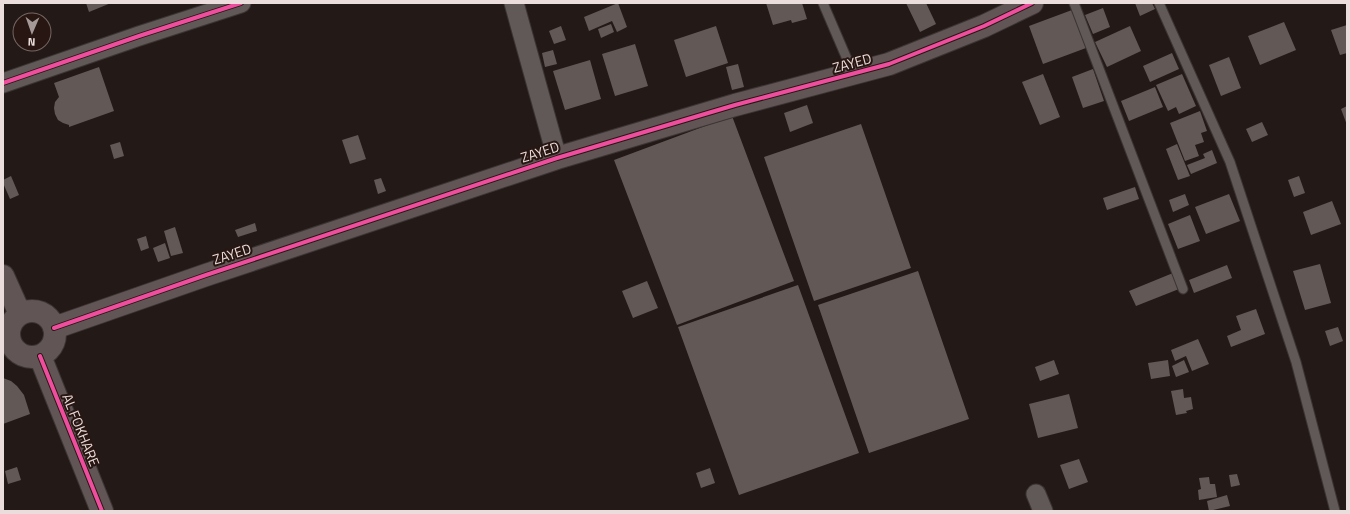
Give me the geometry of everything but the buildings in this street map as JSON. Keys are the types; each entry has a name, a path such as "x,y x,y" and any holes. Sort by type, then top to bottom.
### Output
{"street":[{"path":"3,83 139,36 241,3"},
{"path":"514,3 557,158"},
{"name":"ZAYED","path":"54,328 206,275 557,158 735,105 889,64 984,26 1032,3"},
{"path":"3,276 20,314"},
{"path":"23,312 39,312 52,322 54,328 55,337 53,344 48,351 40,356 27,358 6,345 12,322 23,312"},
{"name":"AL FOKHARE","path":"40,356 102,511"}],"lane":[{"path":"823,3 854,74"},
{"path":"1074,3 1183,289"},
{"path":"1159,3 1230,162 1296,362 1335,511"}],"cycle path":[{"path":"3,83 139,36 241,3"},
{"path":"54,328 206,275 557,158 735,105 889,64 984,26 1032,3"},
{"path":"40,356 102,511"}]}
